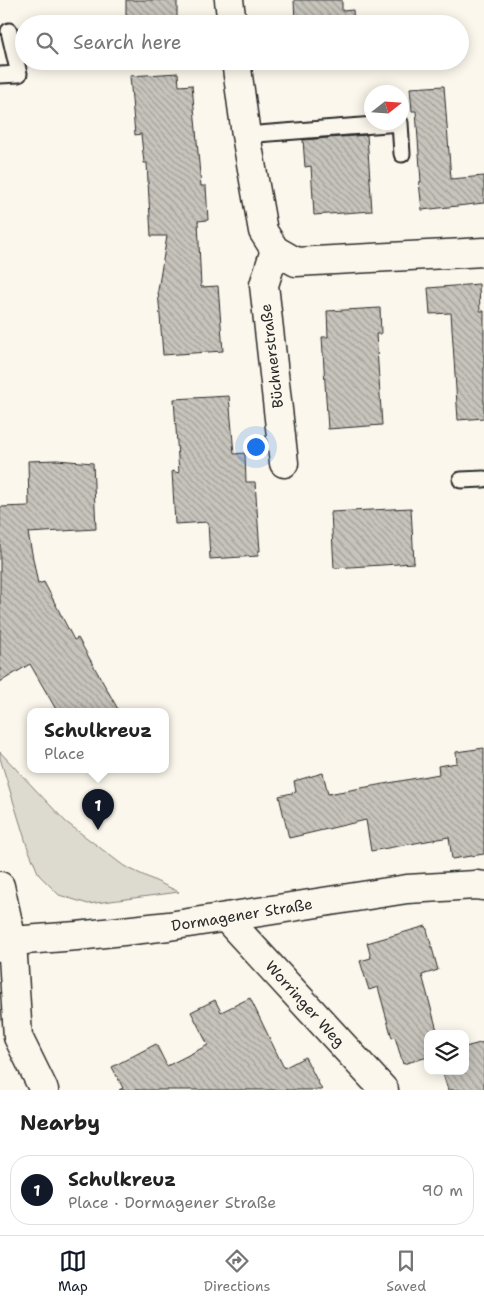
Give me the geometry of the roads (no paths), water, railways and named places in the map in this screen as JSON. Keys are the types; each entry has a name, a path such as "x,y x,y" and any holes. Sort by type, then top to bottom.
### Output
{"street":[{"path":"229,0 231,15"},
{"path":"237,70 246,135 263,231 275,250 296,262 484,252"},
{"name":"Büchnerstraße","path":"275,250 264,285 284,463"},
{"path":"0,886 18,1037 44,1090"},
{"name":"Dormagener Straße","path":"6,944 169,926 407,889 484,886"},
{"name":"Worringer Weg","path":"226,918 384,1090"}],"lane":[{"path":"9,31 15,57"},
{"path":"0,76 19,74 18,70"},
{"path":"246,135 400,123 402,154"},
{"path":"461,480 484,479"}],"place":[{"name":"Schulkreuz","path":"98,830"}]}
